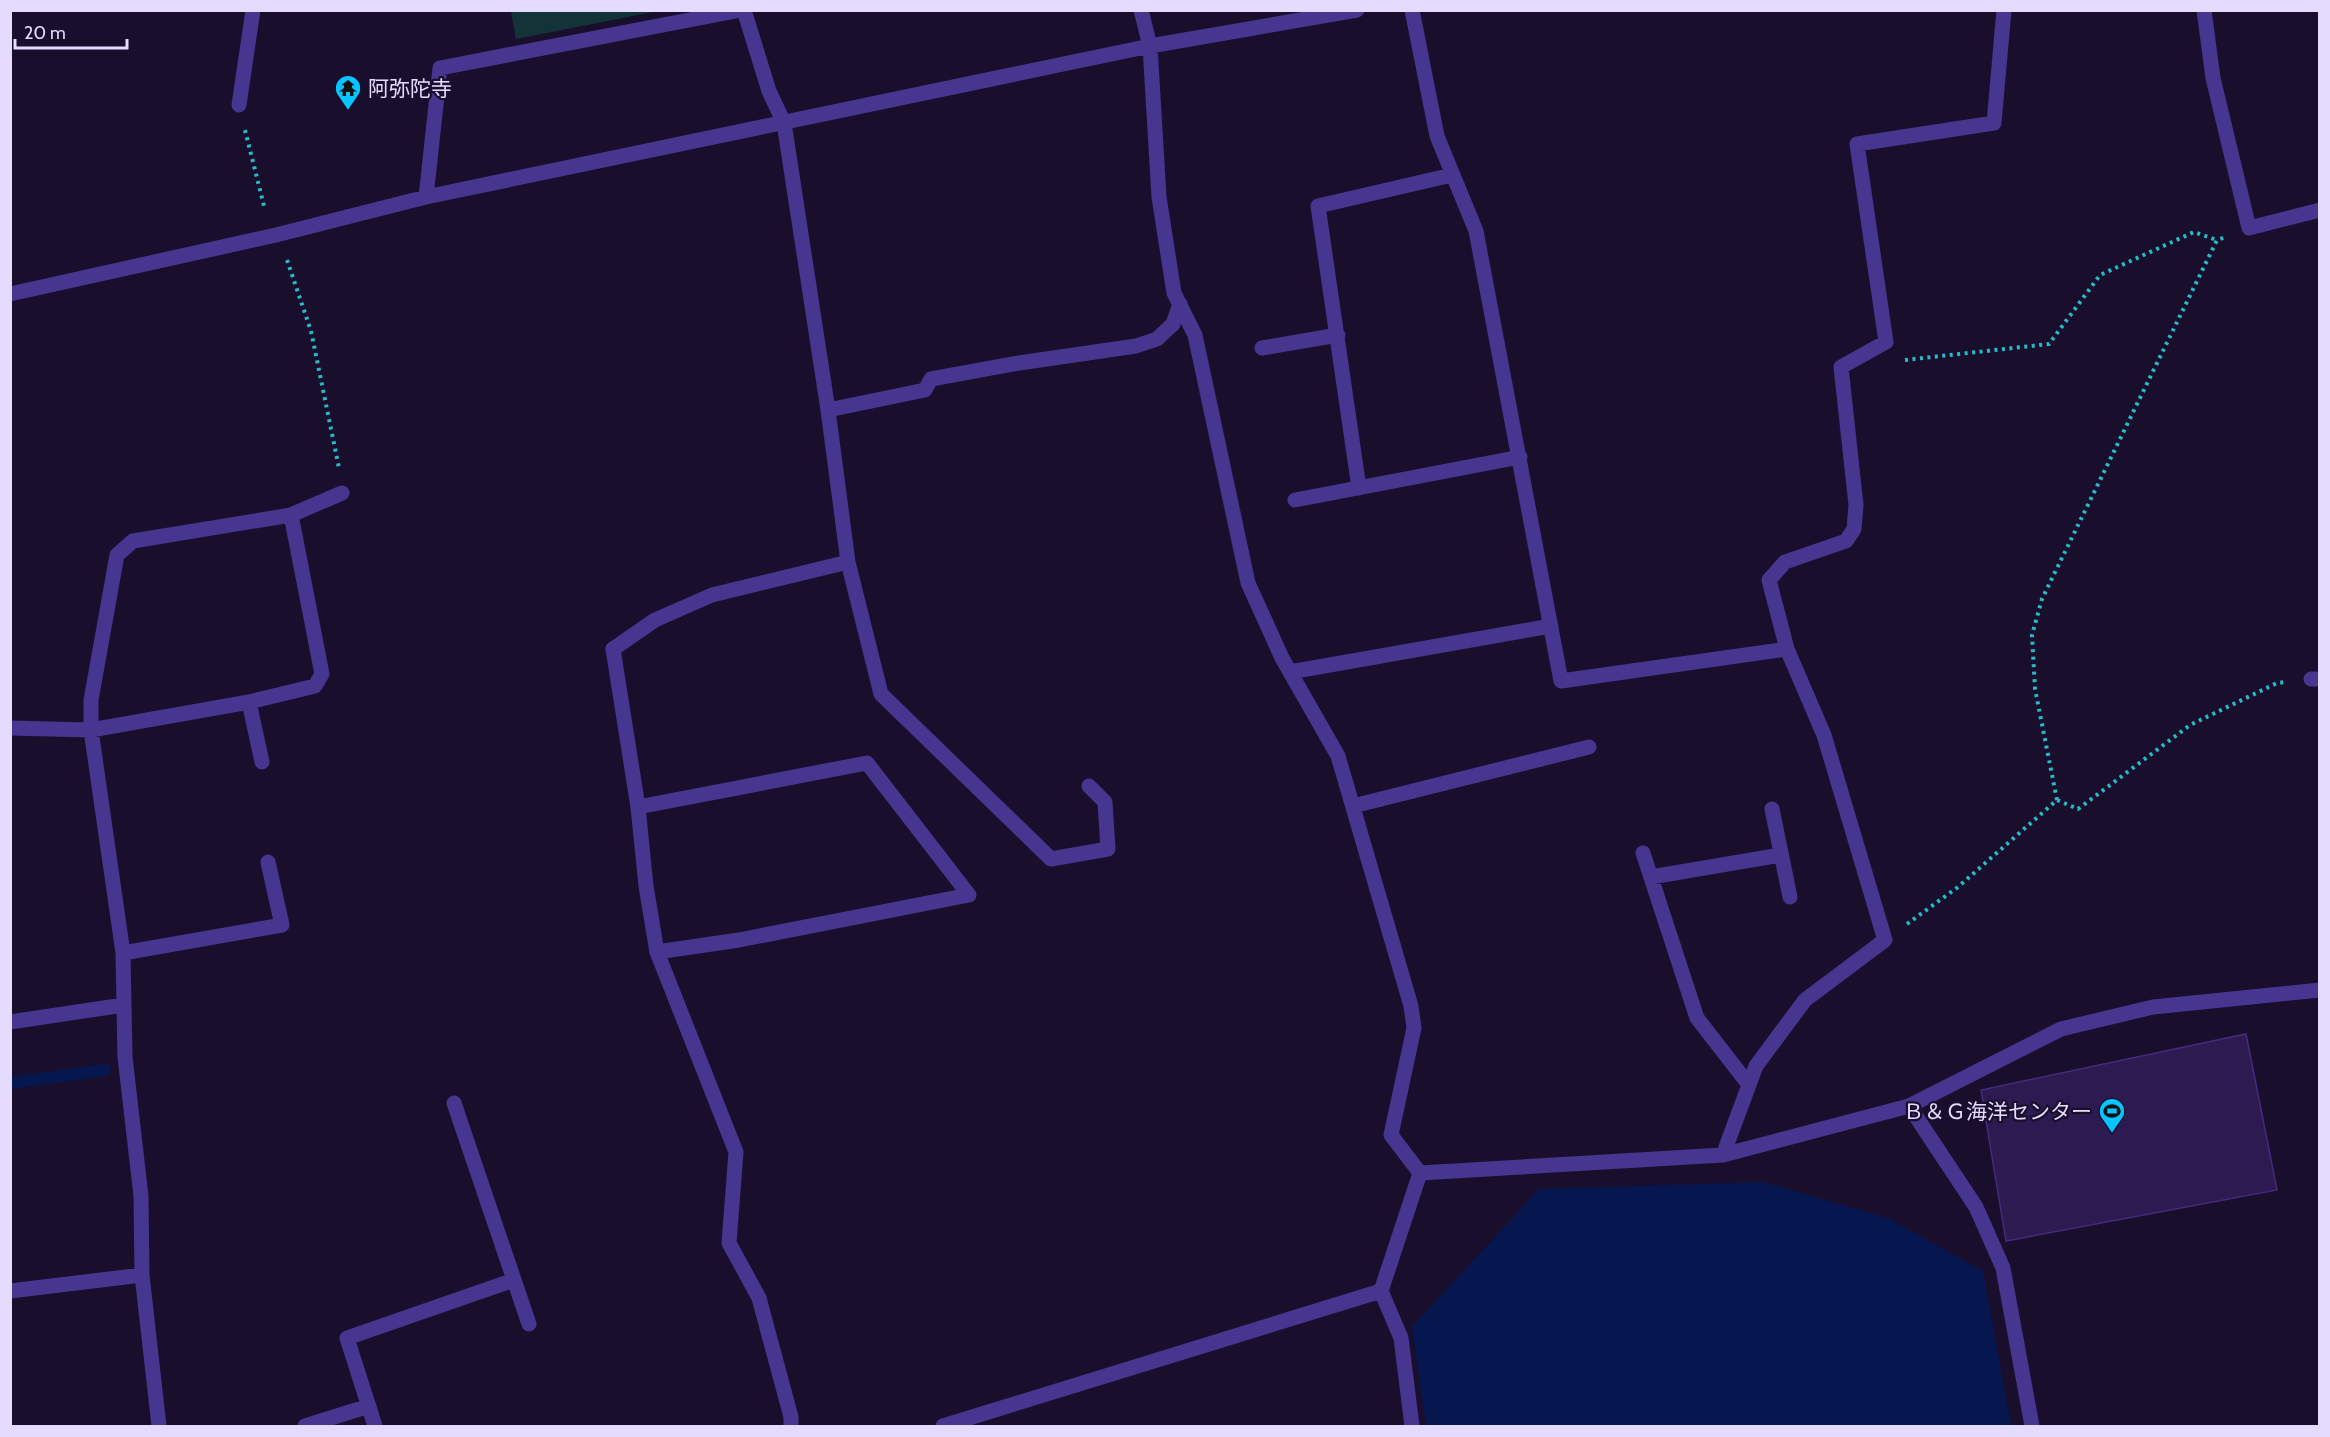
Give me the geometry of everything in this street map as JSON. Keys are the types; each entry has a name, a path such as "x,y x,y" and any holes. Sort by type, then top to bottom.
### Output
{"street":[{"path":"239,105 253,10"},
{"path":"426,197 440,68 742,10 769,91 784,123 828,410 848,562 881,694 1051,859 1108,849 1105,802 1089,786"},
{"path":"1141,10 1150,46 1159,197 1174,293 1195,335 1248,584 1290,672 1338,756 1411,1006 1414,1028 1390,1136 1420,1173"},
{"path":"10,294 276,235 426,197 1150,46 1357,10"},
{"path":"1412,10 1437,136 1476,231 1561,681 1787,649"},
{"path":"1722,1155 1756,1066 1805,1000 1884,940 1824,735 1787,649 1769,580 1785,562 1846,541 1854,529 1856,505 1841,367 1886,342 1857,144 1994,123 2004,10"},
{"path":"2204,10 2213,78 2249,228 2319,210"},
{"path":"1359,488 1318,206 1452,175"},
{"path":"828,410 925,390 932,379 1019,363 1136,346 1157,339 1173,324 1180,304"},
{"path":"1262,348 1338,335"},
{"path":"1295,500 1520,457"},
{"path":"156,1426 142,1275 141,1196 125,1057 123,953 92,730 91,700 117,555 133,541 291,514 342,493"},
{"path":"10,728 92,730 249,702 315,686 322,674 291,514"},
{"path":"791,1426 791,1417 759,1298 729,1243 736,1152 657,952 614,649 656,620 712,595 848,562"},
{"path":"1290,672 1551,626"},
{"path":"249,702 262,762"},
{"path":"1353,806 1589,747"},
{"path":"638,807 867,763 969,895 739,940 657,952"},
{"path":"1772,809 1790,897"},
{"path":"1643,853 1697,1018 1749,1085"},
{"path":"1651,877 1781,855"},
{"path":"123,953 282,925 268,862"},
{"path":"1420,1173 1722,1155 1909,1106 2061,1029 2153,1007 2319,990"},
{"path":"10,1022 124,1005"},
{"path":"454,1103 529,1324"},
{"path":"1909,1106 1976,1207 2003,1268 2032,1426"},
{"path":"1412,1426 1401,1338 1380,1291 1420,1173"},
{"path":"10,1291 142,1275"},
{"path":"375,1426 347,1338 514,1280"},
{"path":"943,1426 1380,1291"},
{"path":"305,1426 369,1406"}],"path":[{"path":"239,105 268,220 283,249 311,331 341,478 342,493"},
{"path":"1886,342 1896,362 2049,344 2100,275 2194,232 2217,240 2249,228"},
{"path":"2057,800 2035,689 2032,635 2042,598 2217,240"},
{"path":"2057,800 2078,809 2190,725 2277,683 2315,679"},
{"path":"1884,940 1958,887 2057,800"}],"green space":[{"path":"652,10 653,12 516,39 511,11"}],"shaded area":[{"path":"1763,1182 1888,1218 1983,1271 2011,1426 1426,1426 1412,1327 1539,1189"}],"building":[{"path":"2246,1034 2277,1190 2006,1241 1981,1090"}],"waterway":[{"path":"10,1083 105,1070"}],"place":[{"name":"阿弥陀寺","path":"348,111"},
{"name":"Ｂ＆Ｇ海洋センター","path":"2112,1134"}]}
